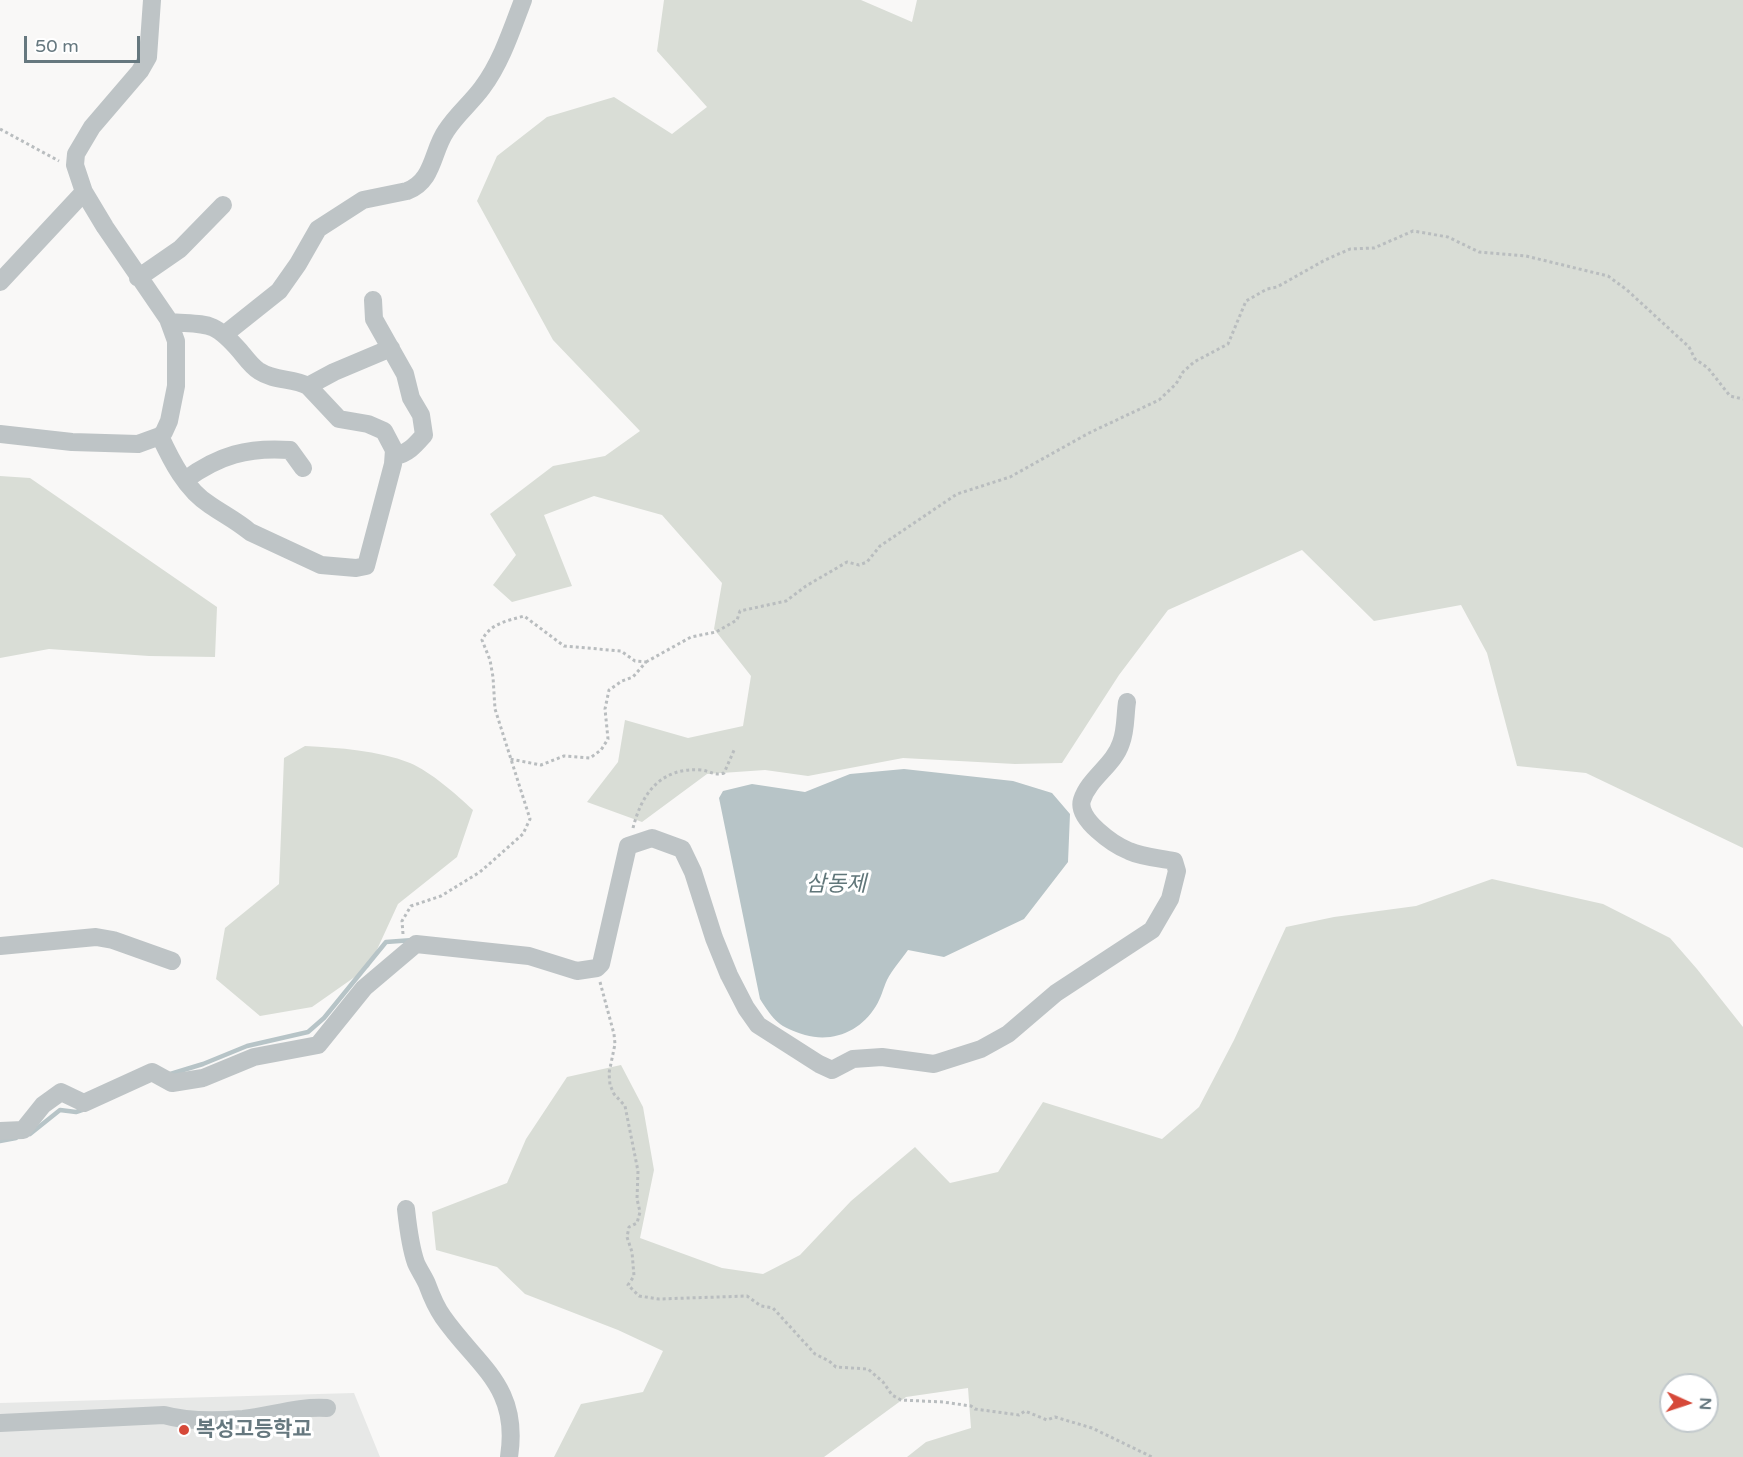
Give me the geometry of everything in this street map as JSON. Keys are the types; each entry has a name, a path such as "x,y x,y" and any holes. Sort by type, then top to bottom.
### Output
{"street":[{"path":"0,434 72,442 138,444 160,436 169,421 176,386 176,341 169,322 157,301 138,278 84,192 75,165 76,154 92,127 140,71 148,57 152,0"},
{"path":"225,334 279,291 318,229 363,200 407,191 422,182 430,172 445,132 482,88 495,67 523,0"},
{"path":"0,282 84,192"},
{"path":"138,278 180,249 223,205"},
{"path":"374,300 374,319 405,374 411,398 421,415 424,435 412,448 402,455 395,456"},
{"path":"160,436 170,458 203,500 249,532 321,565 356,568 366,566 395,456 384,431 368,424 339,419 308,386 257,371 218,328 169,322"},
{"path":"308,386 334,372 391,348"},
{"path":"185,480 225,457 265,449 290,450 303,468"},
{"path":"0,1131 23,1130 43,1105 61,1092 84,1102 152,1072 172,1083 203,1078 254,1057 318,1045 364,988 416,944 529,956 577,972 597,968 601,964 628,846 652,838 682,849 693,872 729,975 746,1008 758,1025 832,1070 853,1059 882,1057 934,1064 981,1049 1008,1034 1056,993 1152,930 1170,899 1177,872 1174,861 1130,852 1108,839 1085,816 1081,803 1085,792 1112,760 1122,743 1127,702"},
{"path":"0,946 96,937 113,940 172,961"},
{"path":"406,1209 417,1265 442,1316 488,1370 501,1390 508,1409 510,1425 509,1457"},
{"path":"0,1424 164,1415 184,1420 244,1419 280,1411 327,1408"}],"path":[{"path":"0,129 61,162 75,165"},
{"path":"510,759 542,765 564,756 590,758 601,750 608,739 605,709 609,690 633,677 646,662 691,637 716,632 736,620 740,611 786,601 806,585 847,562 859,565 867,562 880,546 957,494 1010,477 1089,433 1159,400 1194,362 1228,344 1246,301 1350,249 1374,248 1413,231 1448,237 1479,252 1526,256 1608,276 1627,290 1689,346 1695,358 1708,368 1730,396 1743,399"},
{"path":"404,954 402,921 411,906 441,896 480,872 523,834 530,819 495,709 492,668 482,640 487,631 500,622 524,616 564,646 621,651 635,660 646,662"},
{"path":"628,846 636,816 645,797 665,776 681,771 703,770 718,775 724,773 735,748"},
{"path":"597,968 614,1034 615,1044 609,1073 610,1085 614,1094 625,1106 638,1171 637,1198 640,1212 638,1223 630,1227 627,1238 632,1252 634,1276 628,1285 639,1296 659,1299 747,1296 761,1306 773,1308 815,1354 836,1367 868,1369 883,1382 892,1395 901,1400 943,1402 1019,1415 1025,1411 1047,1420 1055,1417 1092,1428 1152,1457"}],"shaded area":[{"path":"664,0 861,0 912,22 917,0 1743,0 1743,848 1586,773 1517,766 1487,653 1461,605 1374,621 1302,550 1168,610 1119,675 1062,763 1015,764 903,758 808,776 765,770 707,774 642,822 587,802 618,762 625,720 688,738 743,726 751,676 714,629 722,583 662,515 594,496 544,515 572,586 512,602 493,585 516,555 490,514 553,466 605,456 640,431 553,340 477,201 497,156 547,117 614,97 672,134 707,107 657,51"},
{"path":"0,476 30,478 217,607 215,657 149,656 49,649 0,658"},
{"path":"305,746 372,752 410,763 435,778 473,810 457,857 398,904 369,967 312,1007 260,1016 216,979 225,928 279,884 284,758"},
{"path":"1492,879 1603,904 1670,938 1743,1027 1743,1457 907,1457 926,1442 971,1428 968,1388 906,1397 824,1457 554,1457 581,1404 643,1392 663,1351 618,1330 525,1294 497,1267 436,1250 432,1212 507,1183 526,1139 567,1077 621,1065 643,1107 654,1170 640,1238 722,1268 763,1274 800,1255 851,1201 915,1147 950,1183 998,1172 1043,1102 1162,1139 1199,1107 1234,1040 1286,927 1334,917 1416,906"},
{"name":"복성고등학교","path":"354,1393 380,1457 0,1457 0,1403"}],"water":[{"name":"삼동제","path":"904,769 1013,781 1052,793 1070,814 1068,862 1024,919 944,957 908,950 889,976 870,1015 854,1028 836,1036 826,1037 805,1035 789,1029 769,1013 760,999 719,798 723,791 752,784 805,792 850,774"}],"waterway":[{"path":"167,1075 203,1064 247,1046 308,1032 324,1018 386,942 413,940"},
{"path":"30,1134 60,1110 76,1112 85,1109"},
{"path":"0,1141 16,1138"}],"place":[{"name":"복성고등학교","path":"184,1430"}]}
